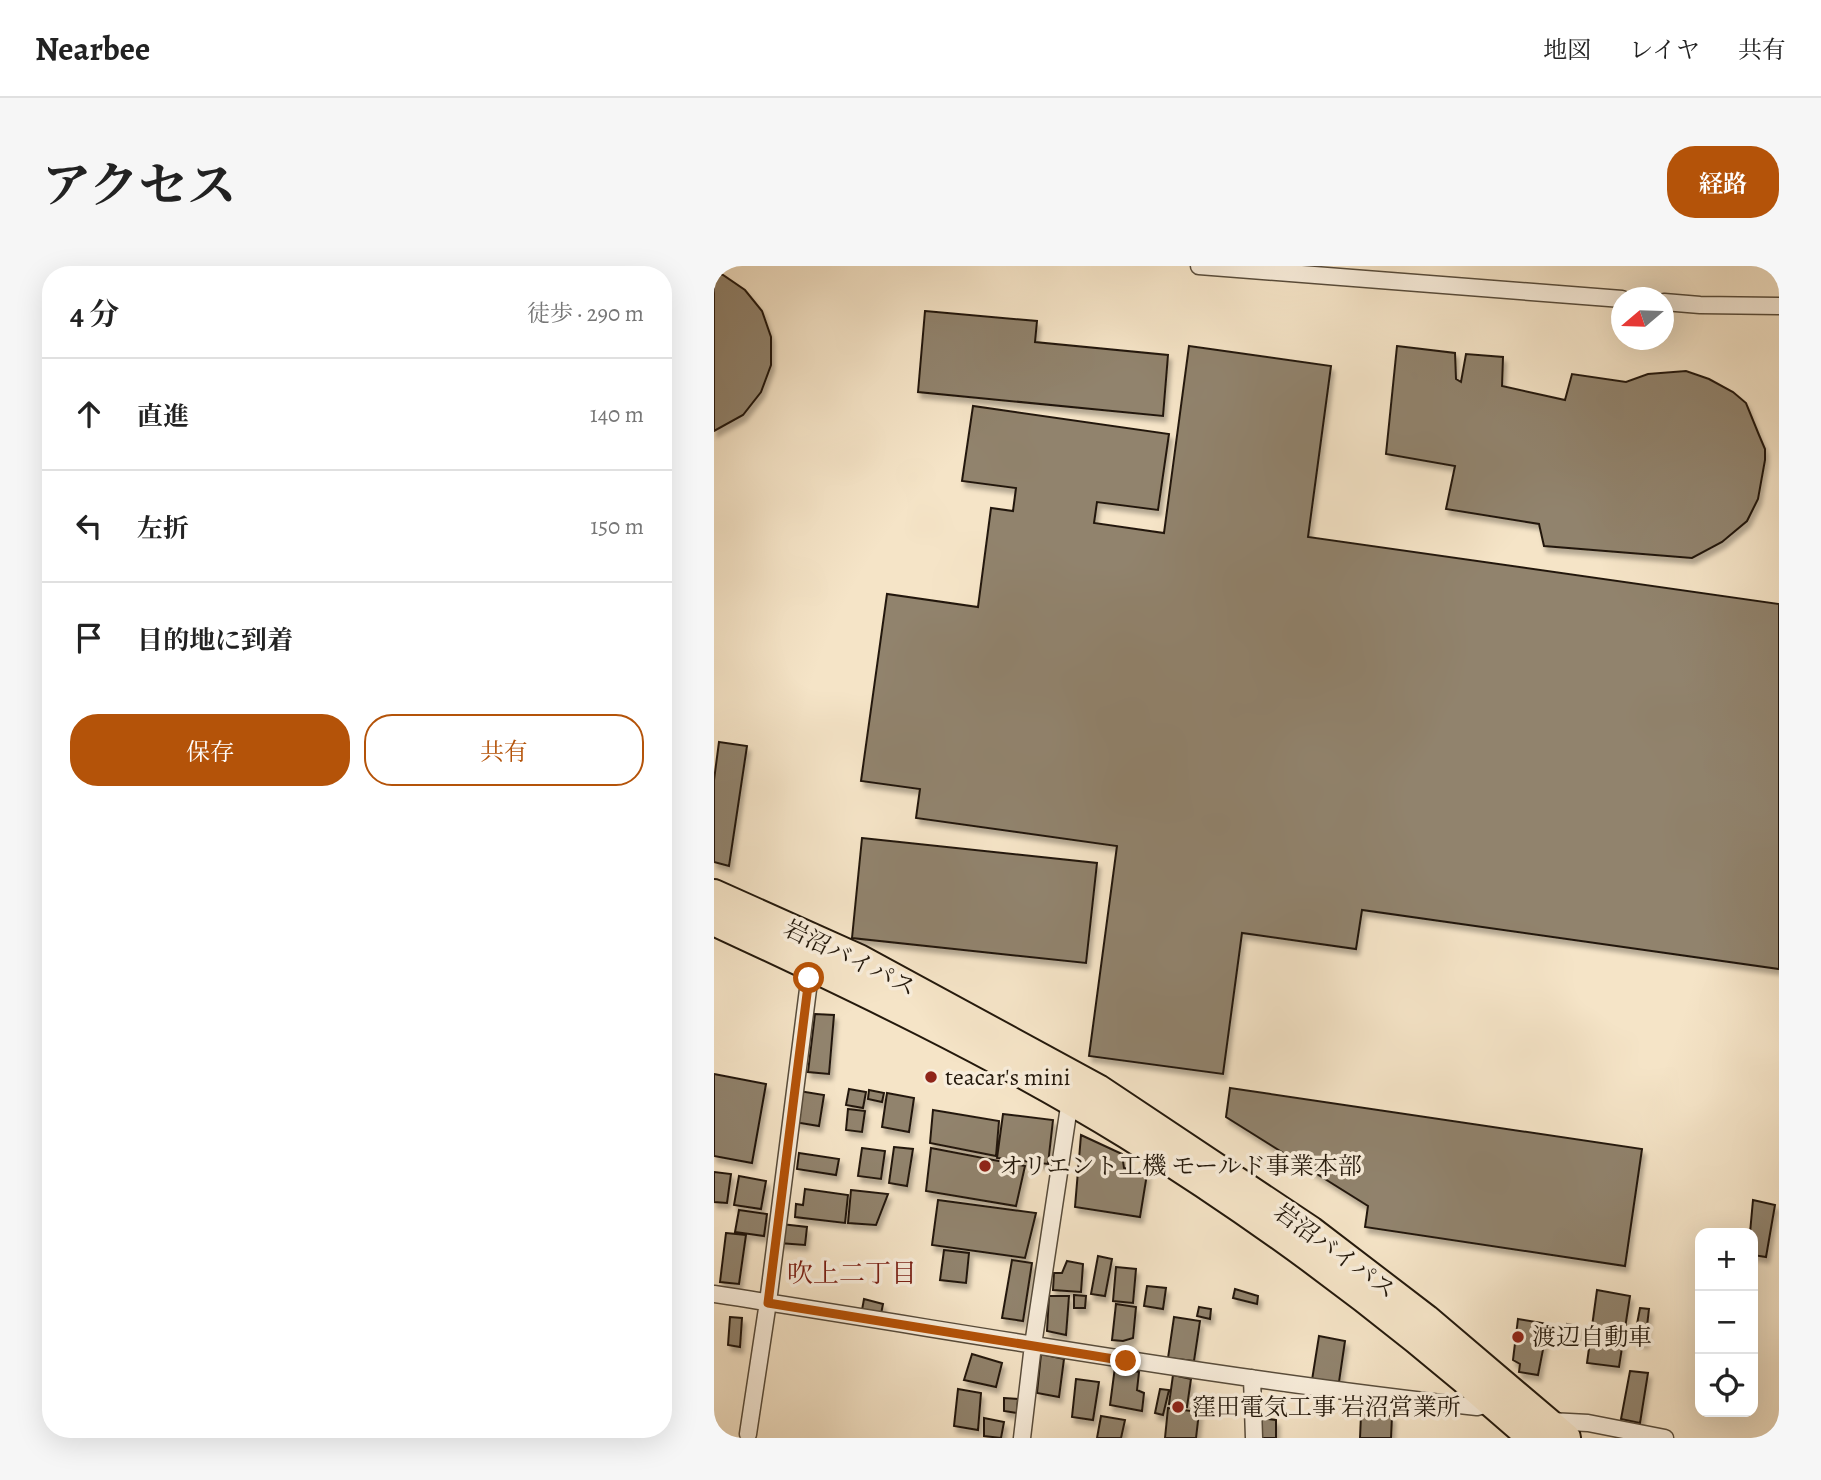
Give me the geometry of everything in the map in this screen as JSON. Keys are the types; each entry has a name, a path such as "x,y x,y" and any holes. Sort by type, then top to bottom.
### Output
{"highway":[{"name":"岩沼バイパス","path":"714,894 859,959 1098,1089 1311,1231 1426,1319 1548,1432"},
{"name":"岩沼バイパス","path":"714,921 935,1027 1127,1134 1340,1278 1428,1347 1493,1403 1548,1432"}],"street":[{"path":"1199,266 1611,298"},
{"path":"1674,304 1779,306"},
{"path":"748,1434 768,1303 811,966"},
{"path":"1022,1438 1033,1345 1070,1100"},
{"path":"714,1294 1359,1394 1477,1407 1493,1403"},
{"path":"1252,1378 1254,1438"},
{"path":"1548,1432 1588,1423 1665,1438"}],"building":[{"path":"714,272 745,290 762,311 771,337 771,365 761,392 743,415 714,431"},
{"path":"925,311 1037,321 1035,342 1168,355 1163,416 918,392"},
{"path":"1189,346 1331,366 1308,537 1779,604 1779,969 1362,910 1356,949 1242,933 1223,1074 1089,1056 1117,846 916,818 920,789 861,781 887,594 978,607 991,508 1013,511 1016,488 962,481 973,406 1169,434 1158,510 1097,502 1094,523 1164,533"},
{"path":"1397,346 1455,353 1456,379 1461,382 1466,354 1503,357 1502,386 1565,400 1572,374 1626,382 1648,374 1686,371 1709,379 1733,392 1746,403 1765,449 1758,499 1747,521 1722,542 1692,558 1544,546 1539,524 1446,509 1455,466 1386,454"},
{"path":"719,742 747,746 729,866 714,862 714,780"},
{"path":"862,838 1097,863 1086,963 852,938"},
{"path":"815,1014 834,1015 829,1074 808,1072"},
{"path":"714,1074 766,1084 752,1163 714,1156"},
{"path":"1230,1088 1642,1149 1625,1266 1365,1227 1368,1206 1226,1117"},
{"path":"849,1089 866,1092 863,1108 846,1105"},
{"path":"869,1090 884,1093 882,1102 868,1099"},
{"path":"799,1091 824,1095 819,1126 794,1122"},
{"path":"887,1093 914,1098 909,1132 882,1127"},
{"path":"848,1109 865,1111 862,1132 846,1130"},
{"path":"933,1110 999,1121 996,1156 930,1143"},
{"path":"1003,1114 1053,1120 1048,1164 997,1158"},
{"path":"1081,1135 1122,1154 1124,1168 1147,1174 1140,1217 1075,1207"},
{"path":"894,1147 913,1149 907,1186 889,1183"},
{"path":"862,1148 885,1151 881,1179 858,1176"},
{"path":"931,1148 1025,1166 1016,1206 926,1191"},
{"path":"799,1153 839,1159 836,1175 797,1169"},
{"path":"714,1172 731,1174 727,1203 714,1202"},
{"path":"739,1176 766,1181 761,1209 734,1205"},
{"path":"805,1189 848,1195 845,1223 795,1217 796,1204 803,1205"},
{"path":"851,1190 888,1194 876,1225 848,1223"},
{"path":"938,1200 1036,1213 1025,1258 932,1245"},
{"path":"1753,1200 1775,1205 1766,1257 1758,1256 1758,1228 1750,1228"},
{"path":"739,1210 767,1214 764,1236 735,1232"},
{"path":"781,1224 807,1227 805,1245 779,1243"},
{"path":"726,1233 746,1235 739,1284 720,1282"},
{"path":"944,1250 969,1253 966,1283 940,1280"},
{"path":"1098,1256 1112,1259 1105,1296 1091,1294"},
{"path":"1012,1260 1032,1263 1023,1321 1002,1318"},
{"path":"1067,1261 1083,1264 1081,1292 1053,1290 1054,1273 1062,1273"},
{"path":"1116,1267 1136,1269 1133,1303 1113,1301"},
{"path":"1147,1286 1166,1288 1163,1309 1144,1306"},
{"path":"1235,1289 1258,1296 1257,1304 1233,1298"},
{"path":"1597,1290 1630,1296 1619,1367 1587,1363"},
{"path":"1074,1295 1086,1296 1085,1308 1074,1308"},
{"path":"1049,1296 1069,1296 1066,1335 1047,1331"},
{"path":"864,1299 883,1304 881,1314 862,1310"},
{"path":"1116,1304 1136,1307 1133,1338 1112,1340"},
{"path":"1199,1307 1211,1309 1210,1319 1197,1316"},
{"path":"1640,1308 1649,1309 1645,1343 1634,1340"},
{"path":"730,1317 742,1318 740,1347 728,1345"},
{"path":"1174,1317 1200,1321 1194,1361 1168,1358"},
{"path":"1518,1319 1548,1324 1538,1375 1519,1372 1520,1364 1513,1360"},
{"path":"1567,1324 1579,1326 1578,1336 1564,1334"},
{"path":"1319,1336 1345,1341 1339,1382 1312,1380"},
{"path":"972,1354 1002,1363 996,1387 964,1380"},
{"path":"1041,1354 1064,1359 1059,1397 1037,1393"},
{"path":"1115,1367 1139,1372 1137,1390 1144,1393 1142,1411 1110,1405"},
{"path":"1630,1371 1648,1373 1640,1423 1621,1419"},
{"path":"1173,1375 1191,1379 1187,1407 1169,1404"},
{"path":"1076,1379 1099,1382 1093,1420 1072,1417"},
{"path":"958,1389 981,1393 978,1430 954,1426"},
{"path":"1160,1389 1169,1390 1163,1415 1155,1413"},
{"path":"1004,1398 1018,1399 1017,1413 1004,1411"},
{"path":"1168,1408 1199,1412 1196,1438 1165,1438"},
{"path":"1361,1415 1392,1416 1391,1438 1360,1438"},
{"path":"1101,1416 1125,1420 1121,1438 1097,1438"},
{"path":"984,1418 1004,1422 1001,1438 984,1436"},
{"path":"1260,1418 1276,1420 1276,1438 1260,1438"}],"place":[{"name":"teacar's mini","path":"931,1077"},
{"name":"オリエント工機 モールド事業本部","path":"985,1166"},
{"name":"渡辺自動車","path":"1518,1337"},
{"name":"窪田電気工事 岩沼営業所","path":"1178,1407"}],"district":[{"name":"吹上二丁目","path":"852,1273"}],"route":[{"path":"809,978 768,1303 1126,1361"}]}
